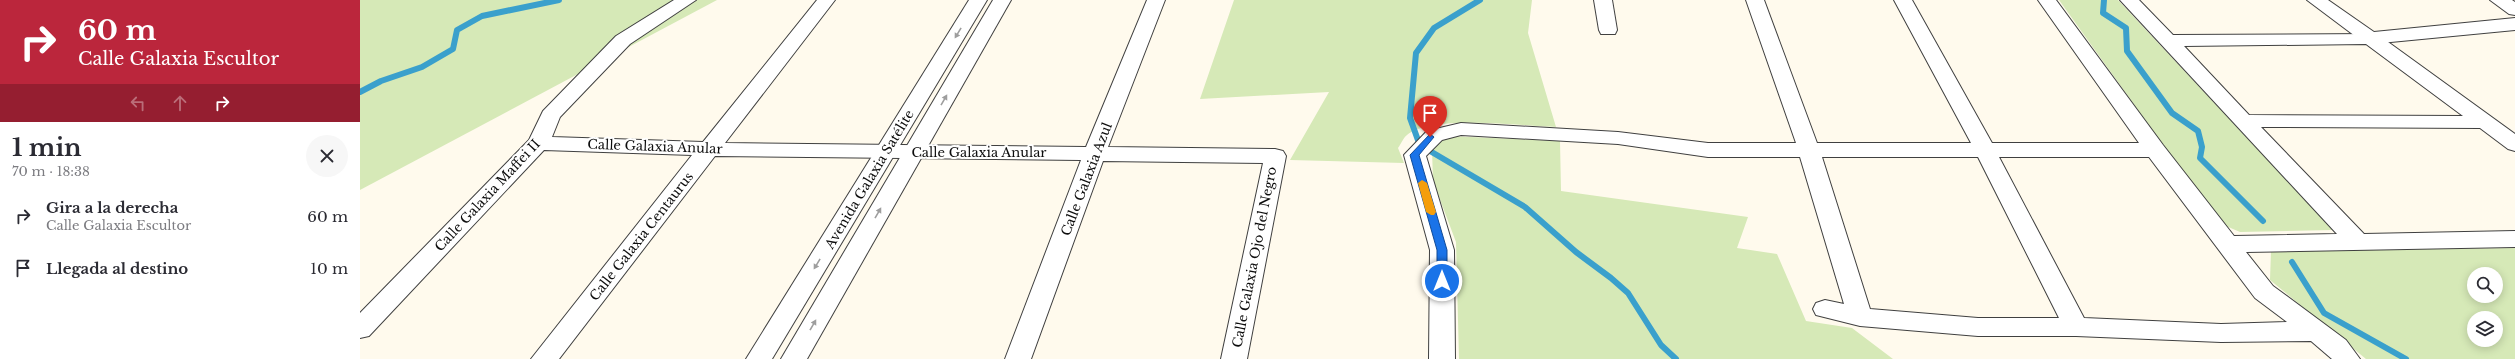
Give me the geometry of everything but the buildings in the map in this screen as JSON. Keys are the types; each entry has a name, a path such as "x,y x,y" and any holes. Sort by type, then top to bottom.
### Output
{"street":[{"name":"Calle Galaxia Maffei II","path":"360,329 539,143 550,115 623,40 688,0"},
{"name":"Calle Galaxia Centaurus","path":"544,359 826,0"},
{"name":"Avenida Galaxia Satélite","path":"759,359 978,0"},
{"name":"Avenida Galaxia Satélite","path":"794,359 1002,0"},
{"name":"Calle Galaxia Azul","path":"1018,359 1095,152 1156,0"},
{"path":"1604,0 1608,30"},
{"path":"1755,0 1808,150 1860,317"},
{"path":"1903,0 1985,150 2076,327"},
{"path":"2047,0 2155,150 2229,244 2264,292 2337,347 2347,359"},
{"path":"2129,0 2357,241"},
{"path":"2316,0 2515,144"},
{"path":"2499,0 2515,10"},
{"path":"2169,41 2370,38 2515,24"},
{"path":"2243,120 2484,122"},
{"path":"1442,359 1442,250 1415,155 1430,137 1442,131 1461,129 1618,138 1708,150 2155,150"},
{"name":"Calle Galaxia Anular","path":"539,143 914,152 1095,152 1275,156"},
{"name":"Calle Galaxia Ojo del Negro","path":"1234,359 1275,156"},
{"path":"2229,244 2515,239"},
{"path":"1825,309 1860,317 1978,326 2076,327 2220,333 2317,331"}],"green space":[{"path":"360,0 717,0 360,190"},
{"path":"1234,0 1532,0 1528,33 1556,127 1456,123 1436,125 1419,129 1407,135 1398,148 1404,163 1290,160 1329,92 1200,99"},
{"path":"2059,0 2118,0 2333,230 2240,232 2219,223"},
{"path":"1448,136 1560,141 1561,191 1748,217 1737,248 1777,254 1806,321 1852,328 1893,359 1459,359 1456,242 1433,181 1432,149 1437,142"},
{"path":"2515,248 2515,359 2366,359 2270,280 2271,251"}],"waterway":[{"path":"360,92 381,81 422,67 453,49 457,30 482,16 559,0"},
{"path":"1419,143 1410,118 1416,53 1434,28 1480,0"},
{"path":"2104,0 2103,13 2126,28 2127,51 2172,113 2198,131 2202,147 2200,158 2263,221"},
{"path":"1430,151 1525,207 1576,252 1611,278 1628,293 1661,345 1676,359"},
{"path":"2292,262 2324,313 2406,359"}],"slow traffic":[{"path":"1422,183 1431,212"}],"route":[{"path":"1430,137 1415,155 1442,250 1442,281"}]}
